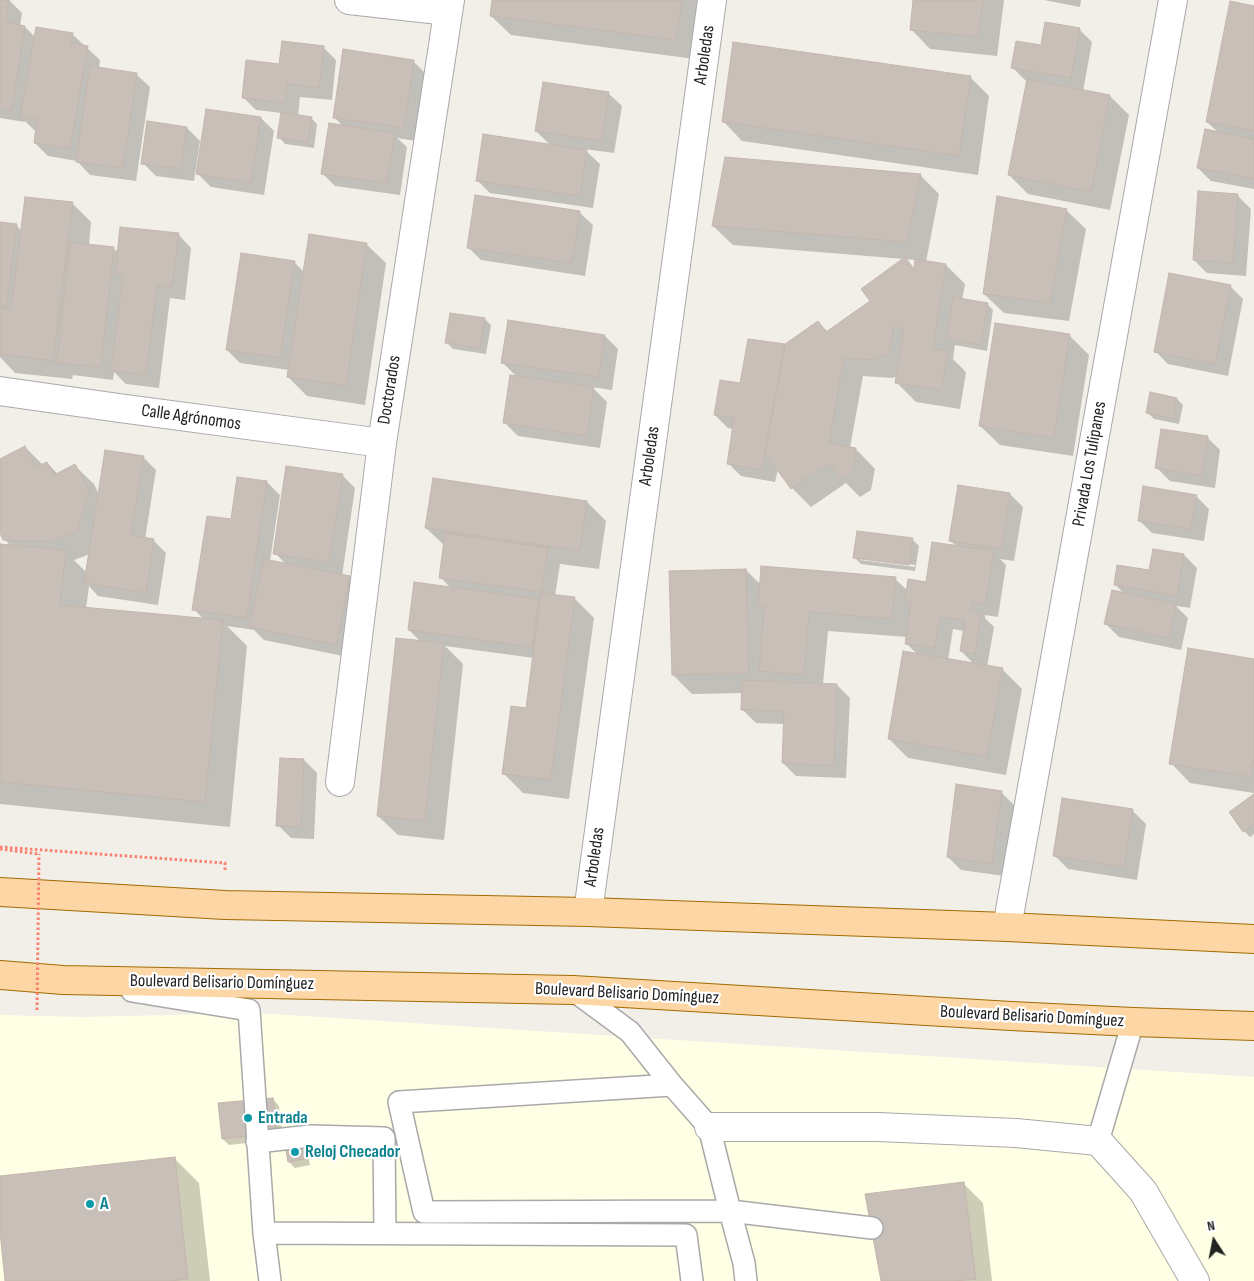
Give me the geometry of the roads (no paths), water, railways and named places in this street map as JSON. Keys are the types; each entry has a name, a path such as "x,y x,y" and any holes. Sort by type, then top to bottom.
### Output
{"main road":[{"path":"0,892 225,905 588,912 1007,927 1254,939"},
{"name":"Boulevard Belisario Domínguez","path":"0,975 63,980 573,990 1133,1022 1254,1026"}],"street":[{"path":"349,0 449,6"},
{"name":"Arboledas","path":"588,912 712,0"},
{"name":"Privada Los Tulipanes","path":"1007,927 1173,0"},
{"name":"Doctorados","path":"340,782 382,443 449,6"},
{"name":"Calle Agrónomos","path":"0,391 128,410 382,443"},
{"path":"709,1127 878,1126 1016,1133 1098,1140 1143,1190 1195,1281"}],"lane":[{"path":"63,980 249,1010 264,1233 270,1281"},
{"path":"573,990 630,1032 672,1085 709,1127 744,1263 746,1281"},
{"path":"1098,1140 1133,1022"},
{"path":"672,1085 399,1102 424,1212 730,1211 872,1228"},
{"path":"257,1142 310,1136 384,1138 385,1234"},
{"path":"264,1233 686,1235 692,1281"}],"place":[{"name":"Entrada","path":"248,1118"},
{"name":"Reloj Checador","path":"295,1152"},
{"name":"A","path":"90,1204"}]}
